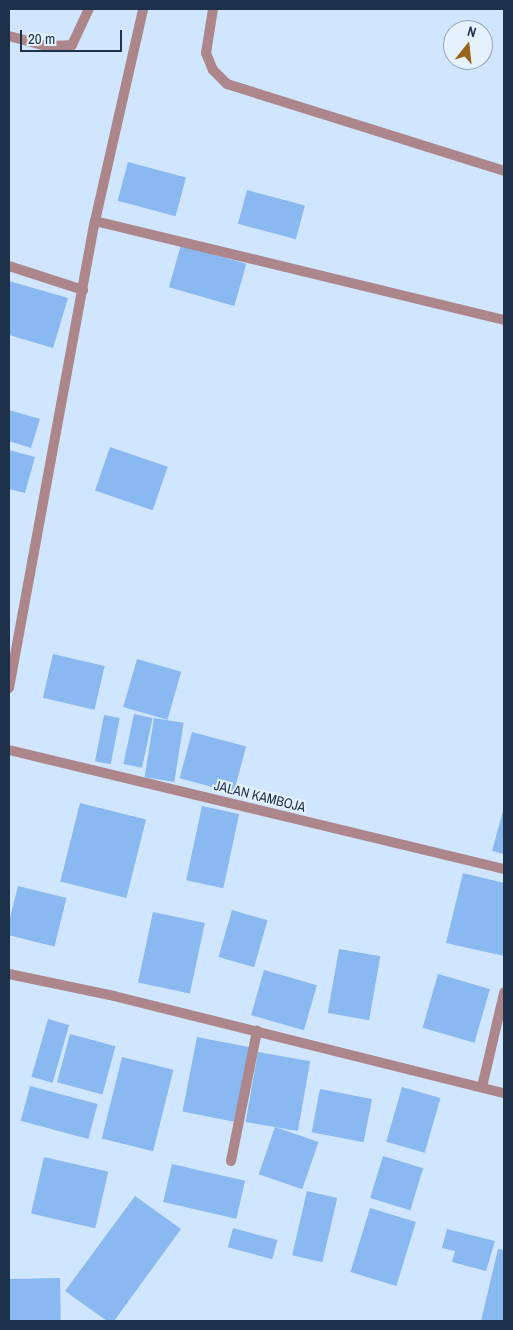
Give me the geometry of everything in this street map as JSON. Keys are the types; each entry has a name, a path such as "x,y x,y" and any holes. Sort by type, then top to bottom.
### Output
{"street":[{"path":"9,36 47,46 72,45 89,9"},
{"path":"9,688 95,221 143,9"},
{"path":"213,9 206,53 213,70 227,84 504,171"},
{"path":"95,221 504,320"},
{"path":"9,266 83,290"},
{"name":"JALAN KAMBOJA","path":"9,750 504,869"},
{"path":"9,974 257,1031 504,1093"},
{"path":"482,1087 504,993"},
{"path":"231,1161 257,1031"}],"building":[{"path":"128,162 186,178 176,216 118,201"},
{"path":"247,190 305,206 296,239 238,224"},
{"path":"181,245 246,264 234,306 169,287"},
{"path":"9,281 68,298 53,348 9,335"},
{"path":"9,410 40,419 31,448 9,441"},
{"path":"110,447 168,467 153,510 95,490"},
{"path":"9,450 35,457 25,493 9,489"},
{"path":"53,654 105,666 95,710 43,698"},
{"path":"137,659 181,672 167,720 123,707"},
{"path":"134,714 153,718 142,768 123,764"},
{"path":"104,715 120,718 111,764 95,761"},
{"path":"154,718 184,723 174,782 145,777"},
{"path":"192,732 246,746 234,793 180,778"},
{"path":"80,803 146,819 126,898 60,882"},
{"path":"202,806 239,814 223,888 186,880"},
{"path":"504,807 504,854 492,851"},
{"path":"463,873 504,883 504,956 446,943"},
{"path":"18,886 67,898 54,947 9,935 9,922"},
{"path":"232,910 268,920 254,967 218,957"},
{"path":"153,912 205,923 190,993 138,982"},
{"path":"339,949 380,956 369,1020 328,1013"},
{"path":"264,970 317,985 304,1030 251,1015"},
{"path":"438,974 490,989 474,1043 423,1028"},
{"path":"48,1019 69,1025 53,1083 31,1077"},
{"path":"70,1034 115,1046 102,1094 57,1082"},
{"path":"197,1037 250,1047 236,1122 182,1112"},
{"path":"258,1052 310,1061 298,1131 246,1122"},
{"path":"122,1057 173,1070 153,1151 102,1139"},
{"path":"30,1086 98,1104 88,1139 21,1121"},
{"path":"402,1087 440,1098 425,1153 386,1142"},
{"path":"320,1089 372,1099 364,1142 312,1132"},
{"path":"275,1127 318,1142 302,1189 259,1174"},
{"path":"383,1156 423,1168 410,1210 370,1198"},
{"path":"44,1157 108,1172 95,1228 31,1214"},
{"path":"172,1164 245,1181 236,1219 163,1202"},
{"path":"307,1191 337,1198 322,1262 292,1255"},
{"path":"135,1196 181,1229 114,1321 107,1321 65,1291"},
{"path":"370,1208 416,1222 396,1286 350,1272"},
{"path":"233,1228 277,1240 272,1259 228,1247"},
{"path":"447,1229 495,1241 486,1271 452,1262 455,1251 442,1248"},
{"path":"498,1249 504,1250 504,1321 481,1321"},
{"path":"60,1278 61,1321 10,1321 9,1279"}]}
